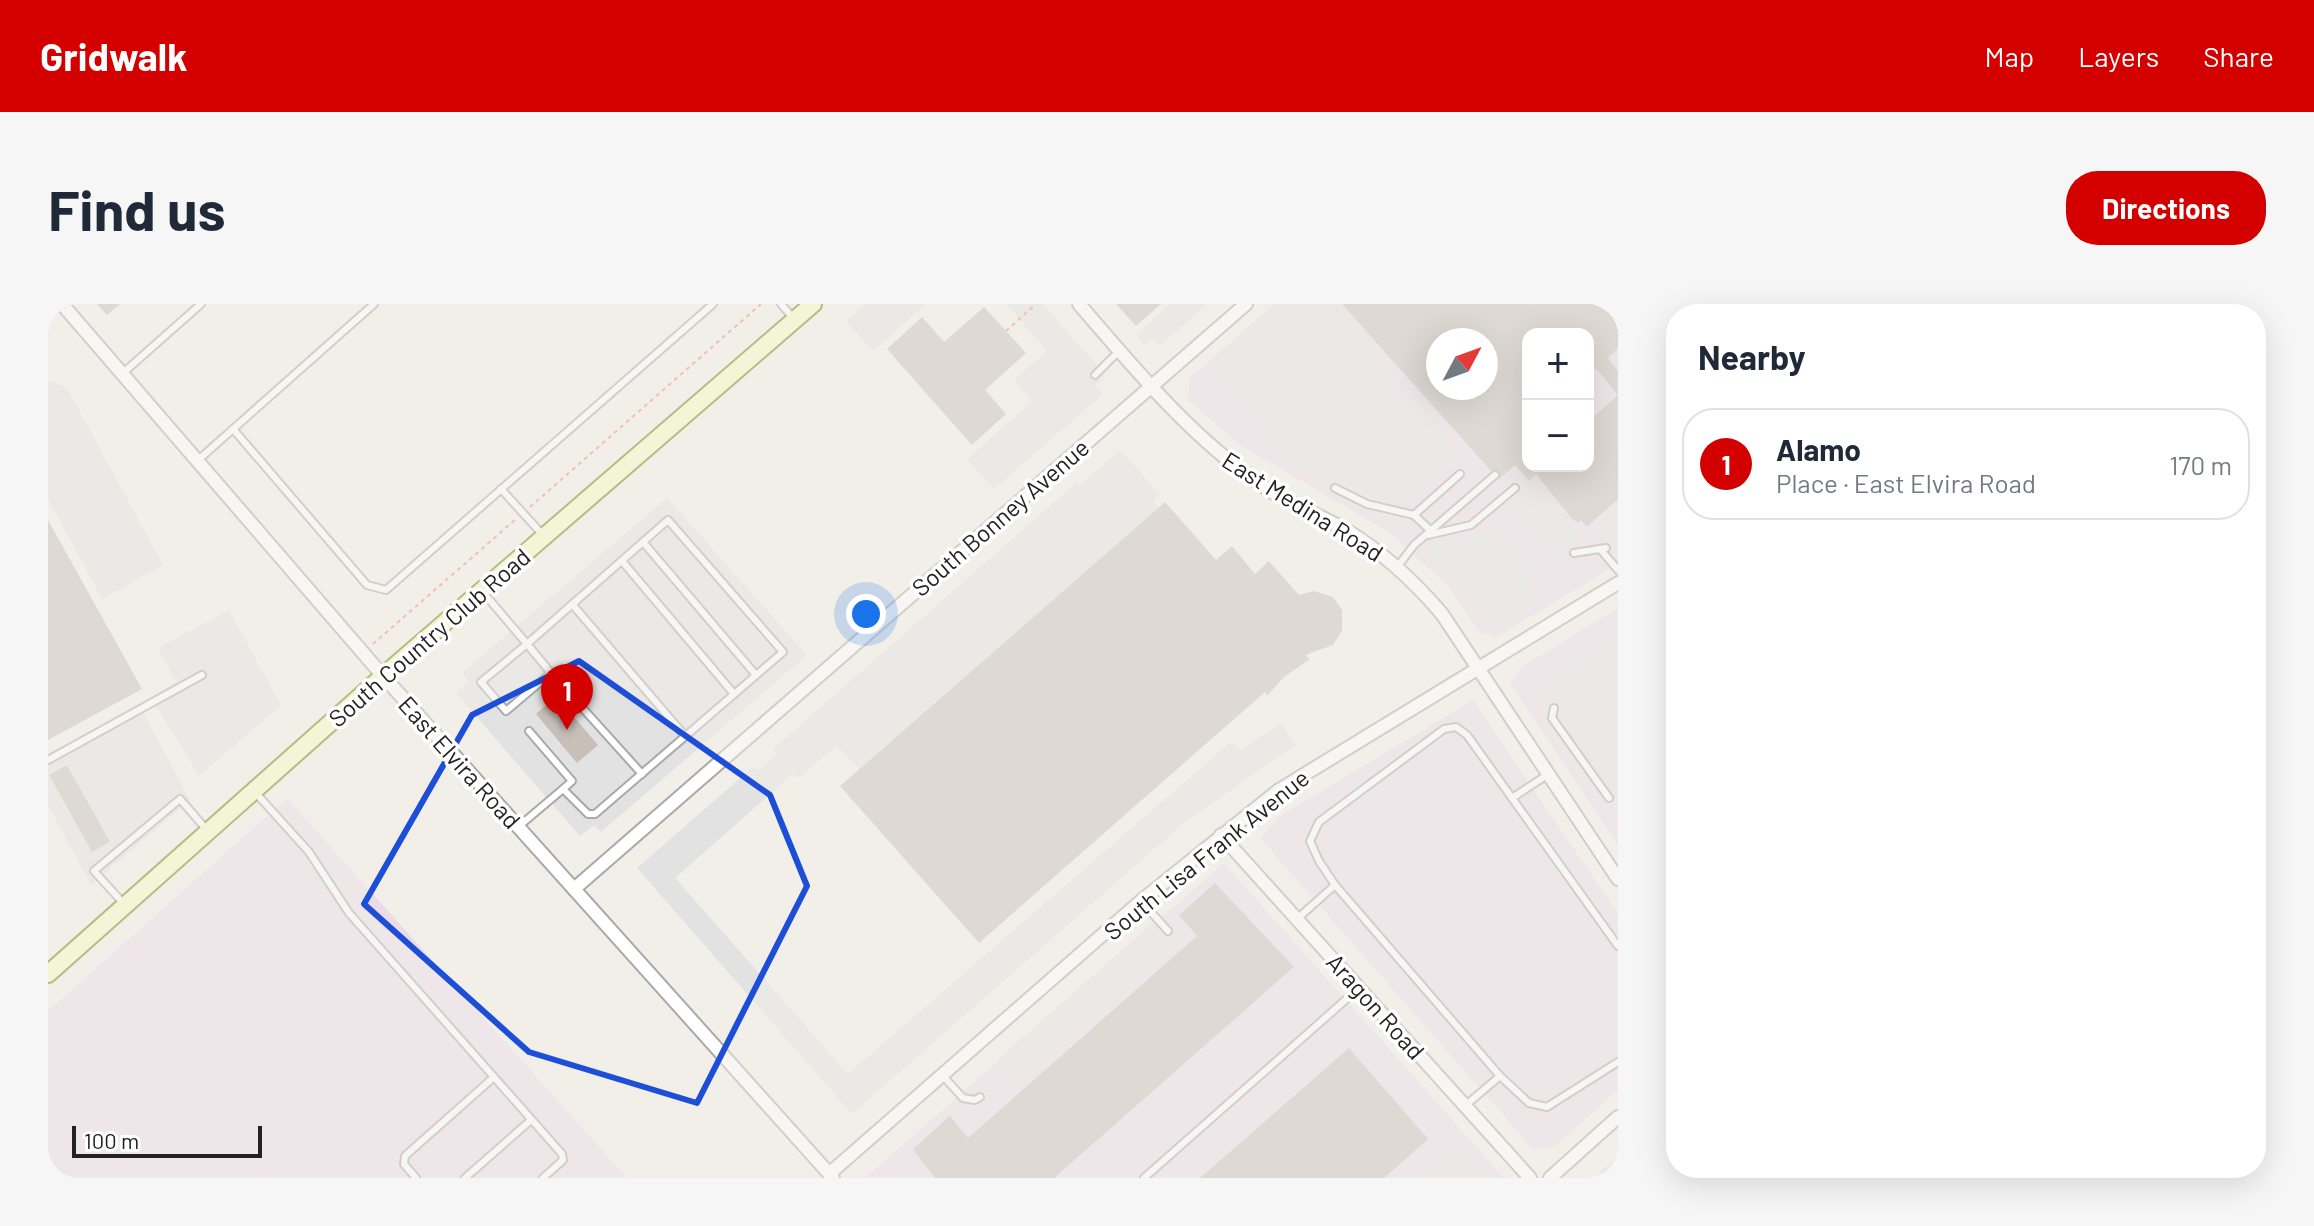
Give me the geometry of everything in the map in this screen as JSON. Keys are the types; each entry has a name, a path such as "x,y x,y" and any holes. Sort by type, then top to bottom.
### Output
{"street":[{"name":"East Elvira Road","path":"62,304 383,676 831,1176"},
{"name":"South Country Club Road","path":"48,974 383,676 813,304"},
{"name":"East Medina Road","path":"1079,304 1150,386 1211,448 1263,486 1347,531 1398,566 1442,614 1618,879"},
{"name":"South Bonney Avenue","path":"574,889 1246,304"},
{"name":"South Lisa Frank Avenue","path":"831,1176 1141,901 1221,835 1342,748 1618,583"},
{"name":"Aragon Road","path":"1221,835 1530,1178"},
{"path":"1550,1178 1618,1117"}],"lane":[{"path":"122,374 201,304"},
{"path":"197,461 374,304"},
{"path":"233,429 367,585 386,590 713,304"},
{"path":"781,304 795,320"},
{"path":"1095,375 1119,351"},
{"path":"1414,515 1460,474"},
{"path":"1398,566 1495,475"},
{"path":"1335,488 1367,504 1414,515 1429,534"},
{"path":"1429,534 1471,525 1515,488"},
{"path":"501,489 544,537"},
{"path":"551,673 506,711 481,682 668,520 783,652 595,814 588,814 563,789"},
{"path":"643,542 756,675"},
{"path":"1574,553 1603,549 1618,570"},
{"path":"622,561 734,694"},
{"path":"482,591 642,774"},
{"path":"572,604 685,736"},
{"path":"48,760 202,675"},
{"path":"1554,708 1552,718 1609,798"},
{"path":"1617,947 1467,735 1456,727 1444,729 1319,822 1310,841 1335,885 1500,1076 1529,1103 1547,1107 1618,1062"},
{"path":"518,827 572,781 529,731"},
{"path":"1512,798 1547,775"},
{"path":"254,791 309,852 349,913 562,1154 563,1160 543,1178"},
{"path":"125,906 94,871 180,799 208,832"},
{"path":"1297,919 1335,885"},
{"path":"1141,901 1168,931"},
{"path":"1144,1178 1359,988"},
{"path":"943,1076 963,1098 975,1100 980,1097"},
{"path":"1465,1106 1500,1076"},
{"path":"416,1178 404,1164 405,1156 494,1077"},
{"path":"465,1178 531,1120"}],"path":[{"path":"363,653 761,304"},
{"path":"1006,331 1036,304"}],"highlighted area":[{"path":"579,661 770,795 807,886 697,1103 529,1052 364,904 472,715"}],"shaded area":[{"path":"866,304 926,304 873,351 846,321"},
{"path":"1006,304 1043,304 1105,375 1095,385 1103,394 994,489 967,459 1032,402 1014,380 1047,351"},
{"path":"1169,304 1207,304 1160,346 1152,338 1144,345 1136,335"},
{"path":"1274,304 1618,304 1618,564 1498,636 1480,633 1448,586 1390,533 1240,445 1188,400 1190,378"},
{"path":"1280,304 1333,304 1387,364 1380,371 1413,409 1422,402 1450,438 1445,443 1454,456 1388,515 1361,509 1329,491 1308,468 1301,474 1216,378 1223,371 1215,362"},
{"path":"48,380 67,388 163,565 102,599 48,499"},
{"path":"1120,450 1160,494 1153,501 1158,508 859,769 837,745 799,778 793,774 675,878 848,1074 1232,741 1240,750 1281,723 1296,745 1185,822 852,1114 637,868 753,767 758,771 777,753 773,749 1076,483 1079,486"},
{"path":"1533,481 1580,535 1553,559 1506,505"},
{"path":"667,498 807,655 601,832 594,825 580,836 456,693 469,682 462,673","holes":["555,697 597,745 578,762 536,714"]},
{"path":"1618,512 1618,556 1596,531"},
{"path":"1488,534 1495,542 1501,537 1533,574 1525,581 1538,597 1503,627 1496,620 1489,625 1427,553 1434,545"},
{"path":"1618,608 1618,846 1510,684 1520,668"},
{"path":"229,610 281,705 199,776 151,697 176,682 158,648"},
{"path":"1618,626 1618,816 1576,768 1544,711 1552,700 1545,691"},
{"path":"1473,700 1618,914 1618,1090 1555,1146 1533,1149 1261,839 1277,818"},
{"path":"139,705 190,800 91,885 48,805 48,755"},
{"path":"287,798 627,1178 48,1178 48,1011"},
{"path":"1224,863 1504,1178 865,1178"},
{"path":"1163,914 1184,938 1018,1084 997,1060"},
{"path":"1452,1149 1459,1158 1467,1151 1488,1175 1485,1178 1419,1178"},
{"path":"1618,1156 1618,1178 1593,1178"}],"building":[{"path":"97,304 120,304 107,315"},
{"path":"1116,304 1161,304 1136,326"},
{"path":"1342,304 1618,304 1618,348 1608,358 1618,371 1618,395 1618,499 1587,527 1581,520 1578,523 1572,519 1536,474 1529,481 1515,465 1499,479 1499,471 1491,471 1428,400 1498,400 1498,328 1426,328 1426,398"},
{"path":"984,307 1026,353 985,390 1006,414 972,445 887,349 922,317 944,342"},
{"path":"1165,502 1216,560 1232,546 1255,574 1269,561 1299,595 1314,591 1333,597 1342,610 1342,631 1333,645 1305,655 1310,659 1284,677 1267,696 1265,692 979,943 840,786"},
{"path":"48,520 142,689 48,740"},
{"path":"556,696 598,745 577,763 536,714"},
{"path":"67,765 110,842 92,852 49,775"},
{"path":"1215,883 1294,967 1054,1178 935,1178 913,1149 950,1116 968,1138 1197,936 1179,915"},
{"path":"1349,1048 1428,1139 1384,1178 1200,1178"}],"place":[{"name":"Alamo","path":"567,730"}]}
